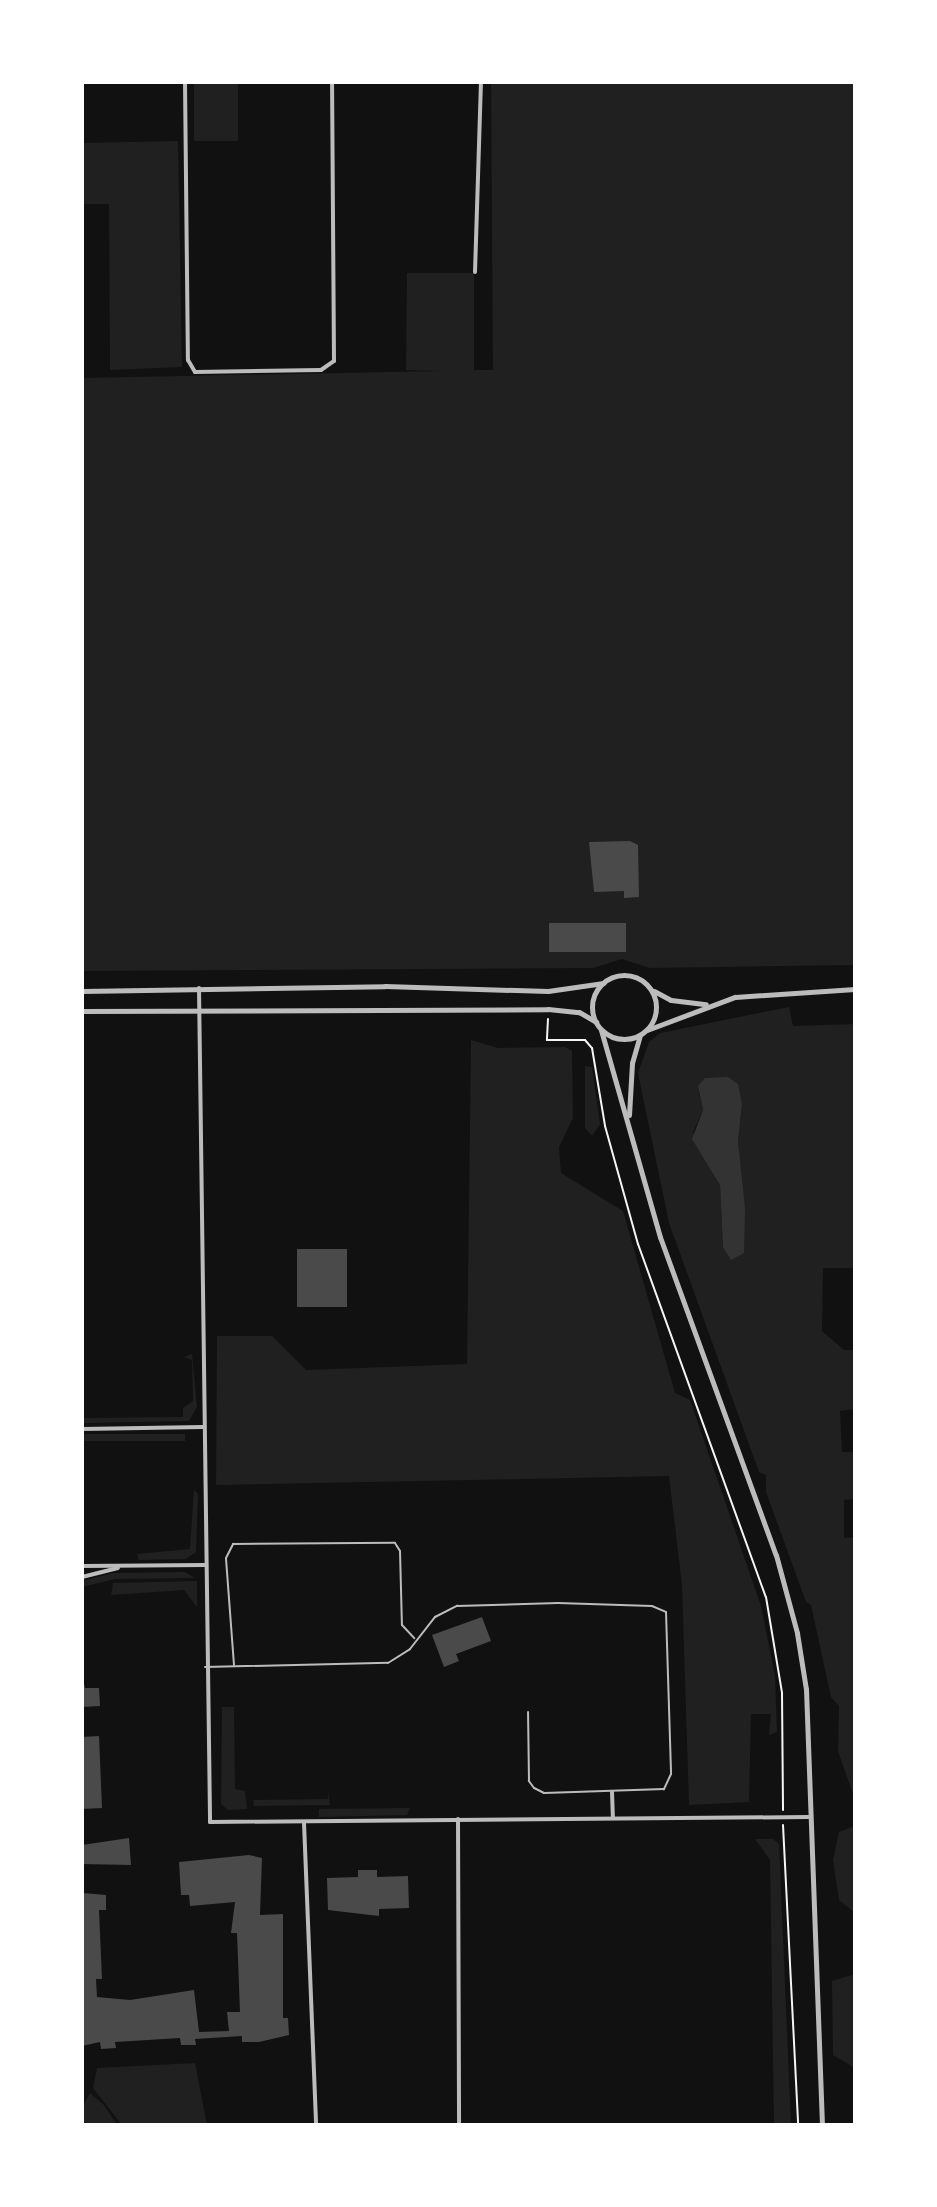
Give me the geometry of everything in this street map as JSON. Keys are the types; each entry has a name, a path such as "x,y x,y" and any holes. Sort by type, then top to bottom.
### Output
{"street":[{"path":"185,82 190,369 321,370 329,367 335,354 332,82"},
{"path":"475,272 481,82"},
{"path":"82,991 385,986 548,991 633,976 671,1000 707,1004 767,992 855,989"},
{"path":"603,983 592,1001 616,1095 628,1116 660,1237 791,1607 806,1689 808,1817 822,2125"},
{"path":"199,988 205,1667 210,1822 808,1817"},
{"path":"647,1030 656,1014 651,989"},
{"path":"601,1030 620,1039 640,1035 689,1016 707,1004"},
{"path":"82,1011 548,1009 579,1012 596,1022"},
{"path":"628,1116 632,1063 640,1035"},
{"path":"82,1429 203,1427"},
{"path":"82,1566 205,1565"},
{"path":"82,1577 124,1566"},
{"path":"612,1792 613,1817"},
{"path":"458,1819 459,2125"},
{"path":"304,1823 316,2125"}],"lane":[{"path":"234,1666 226,1558 233,1544 395,1543 400,1551 402,1625 415,1639"},
{"path":"205,1667 388,1663 410,1649 435,1617 457,1606 558,1603 652,1606 666,1612 669,1784 653,1791 544,1793 534,1788 529,1781 528,1712"}],"path":[{"path":"548,1016 547,1040 585,1040 592,1048 605,1126 638,1244 766,1597 782,1693 783,1817 798,2125"}],"shaded area":[{"path":"194,82 238,82 238,141 194,141"},
{"path":"491,82 855,82 855,965 650,968 622,959 593,968 82,971 82,378 441,371 406,370 407,273 474,273 474,370 493,370"},
{"path":"178,141 182,367 110,370 109,204 82,204 82,143"},
{"path":"789,1007 793,1026 855,1024 855,1268 823,1268 822,1331 844,1350 855,1350 855,1409 840,1411 842,1452 855,1452 855,1499 844,1500 844,1538 855,1537 855,1800 838,1751 839,1706 831,1697 811,1605 806,1602 766,1492 766,1475 759,1472 669,1223 638,1073 649,1042 660,1033","holes":["699,1093 742,1104 738,1142 744,1253 723,1247 720,1185 693,1132 703,1110"]},
{"path":"471,1040 498,1048 565,1047 572,1051 573,1118 559,1147 561,1173 623,1211 675,1393 690,1400 761,1606 775,1676 777,1732 769,1735 771,1714 751,1714 749,1802 689,1805 682,1585 669,1476 216,1485 217,1336 272,1336 306,1370 467,1364"},
{"path":"585,1066 592,1067 600,1124 592,1136 585,1128"},
{"path":"728,1077 738,1084 742,1104 738,1142 745,1208 744,1253 731,1260 723,1247 720,1185 692,1139 703,1110 698,1086 705,1078"},
{"path":"192,1354 197,1407 189,1421 82,1423 82,1418 183,1417 183,1408 193,1401 192,1360 184,1357"},
{"path":"82,1434 185,1434 185,1441 82,1441"},
{"path":"194,1490 198,1494 196,1552 186,1559 139,1560 137,1554 190,1549"},
{"path":"185,1572 195,1578 115,1579 82,1587 82,1581 114,1573"},
{"path":"197,1581 197,1607 184,1590 111,1595 113,1583"},
{"path":"222,1707 234,1707 235,1789 245,1791 247,1809 228,1810 221,1804"},
{"path":"328,1791 330,1805 254,1806 253,1800 328,1799"},
{"path":"410,1808 407,1815 319,1817 319,1809"},
{"path":"855,1826 855,1913 839,1900 833,1860 839,1832"},
{"path":"755,1839 773,1839 779,1844 791,2125 774,2125 770,1860"},
{"path":"855,1974 855,2068 833,2055 832,1981"},
{"path":"195,2063 207,2125 122,2125 93,2088 97,2068"},
{"path":"90,2093 104,2105 117,2125 82,2125 82,2108"}],"building":[{"path":"630,841 638,845 639,897 624,898 624,891 594,892 589,842"},
{"path":"549,923 626,923 626,952 549,952"},
{"path":"297,1249 347,1249 347,1307 297,1307"},
{"path":"482,1617 491,1641 456,1654 459,1661 444,1667 432,1635"},
{"path":"82,1675 85,1688 99,1688 100,1706 82,1707"},
{"path":"99,1736 102,1808 82,1809 82,1737"},
{"path":"129,1838 131,1865 82,1864 82,1845"},
{"path":"249,1855 262,1858 260,1915 283,1914 283,2018 288,2018 289,2035 259,2042 242,2042 242,2036 195,2039 196,2045 181,2045 180,2038 115,2042 116,2048 101,2049 100,2042 82,2046 83,1893 106,1895 106,1910 99,1910 102,1979 96,1979 97,1997 130,2000 194,1990 199,2032 229,2031 227,2012 240,2012 237,1933 231,1933 235,1902 190,1906 189,1895 181,1895 179,1862"},
{"path":"358,1870 377,1870 377,1877 408,1876 409,1908 379,1909 379,1916 328,1910 327,1878 358,1877"}]}
